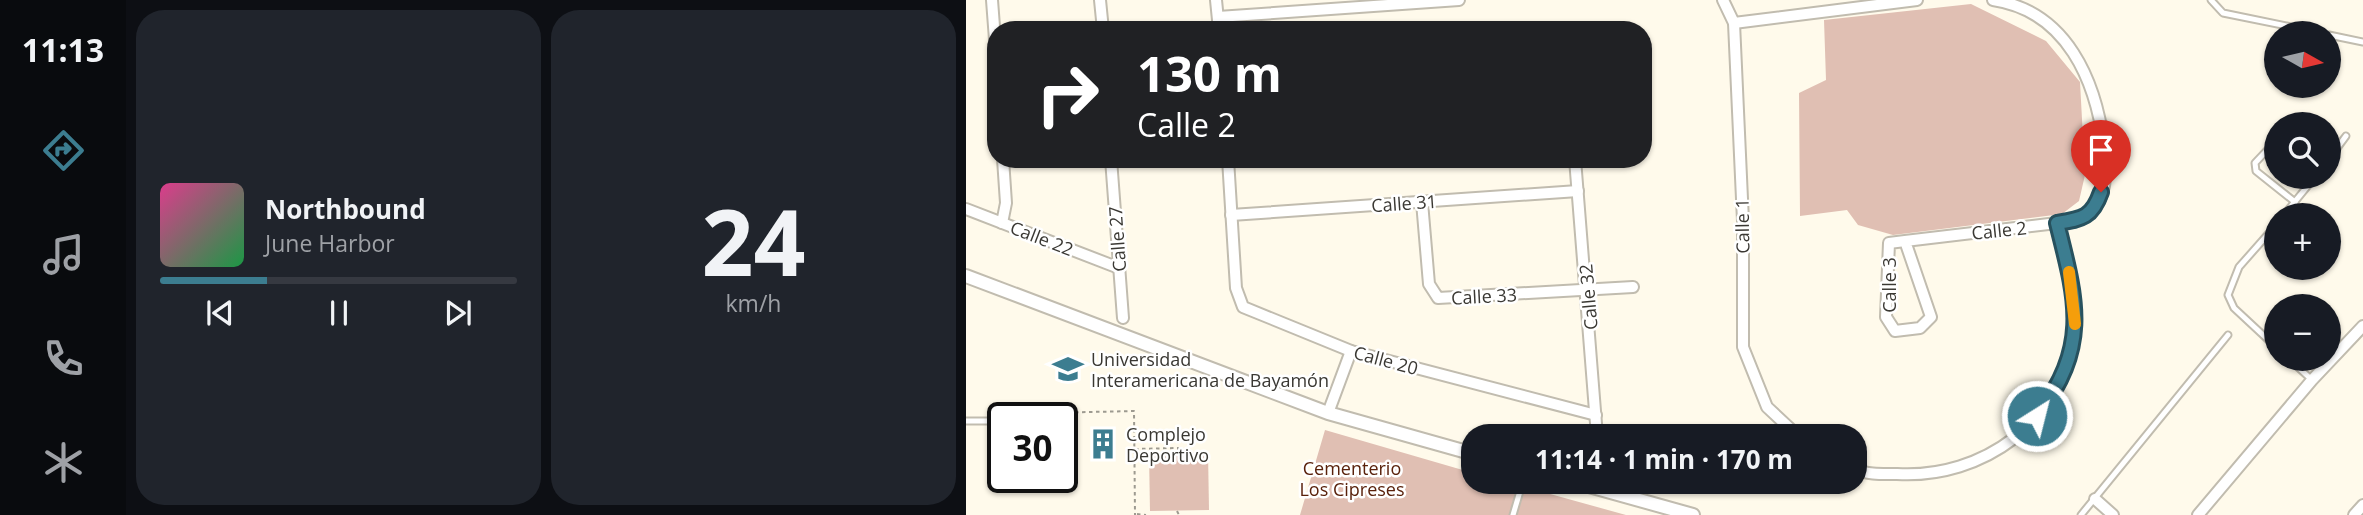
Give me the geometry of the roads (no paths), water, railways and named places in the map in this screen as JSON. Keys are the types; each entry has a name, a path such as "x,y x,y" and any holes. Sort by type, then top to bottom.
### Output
{"street":[{"path":"992,0 994,21"},
{"path":"1101,0 1102,21"},
{"path":"1216,0 1218,21"},
{"path":"1218,17 1459,0"},
{"name":"Calle 1","path":"1723,0 1734,23 1743,221 1743,347 1767,407 1785,424"},
{"path":"1734,23 1917,0"},
{"name":"Calle 2","path":"1889,243 2057,223 2080,219 2095,209 2107,175 2100,112 2087,73 2068,43 2036,16 1993,0"},
{"path":"1002,223 1006,204 1004,168"},
{"name":"Calle 27","path":"1112,168 1123,318"},
{"name":"Calle 20","path":"1228,168 1236,288 1243,307 1351,351 1596,415"},
{"name":"Calle 32","path":"1576,168 1588,290 1596,424"},
{"name":"Calle 31","path":"1231,215 1577,191"},
{"name":"Calle 33","path":"1422,202 1429,284 1437,298 1588,290"},
{"name":"Calle 22","path":"966,209 1119,268"},
{"path":"1867,470 1922,476 1981,461 2026,431 2060,386 2075,333 2073,287 2057,223"},
{"name":"Calle 3","path":"1889,243 1886,317 1895,331 1920,328 1931,317 1905,241"},
{"path":"966,276 1328,413 1461,450"},
{"path":"1588,290 1633,287"},
{"path":"2198,515 2312,380 2363,326"},
{"path":"1328,413 1351,351"},
{"path":"1618,494 1693,515"},
{"path":"2095,499 2113,515"},
{"path":"2354,515 2363,505"}],"lane":[{"path":"2211,0 2223,13 2264,21"},
{"path":"2342,38 2363,42"},
{"path":"2341,143 2346,136"},
{"path":"2264,153 2255,163 2256,171 2264,177"},
{"path":"2279,189 2295,202 2305,189"},
{"path":"2264,239 2239,267 2228,295 2234,309 2264,336"},
{"path":"2081,515 2228,335"},
{"path":"2302,371 2312,380"},
{"path":"966,421 987,421"},
{"path":"1513,515 1519,494"}],"place":[{"name":"Universidad Interamericana de Bayamón","path":"1068,369"},
{"name":"Complejo Deportivo","path":"1103,444"}],"park label":[{"name":"Cementerio Los Cipreses","path":"1352,478"}]}
